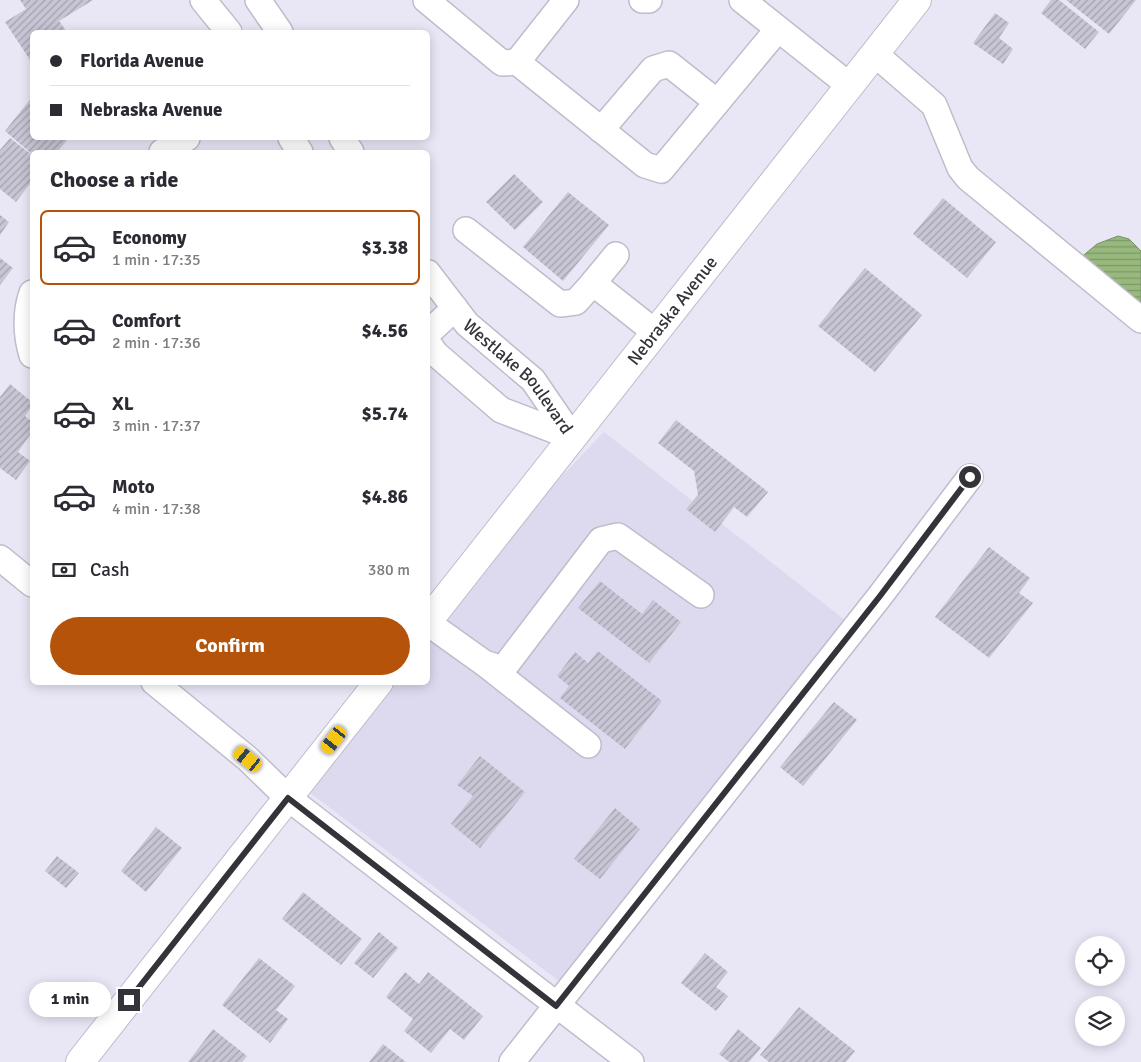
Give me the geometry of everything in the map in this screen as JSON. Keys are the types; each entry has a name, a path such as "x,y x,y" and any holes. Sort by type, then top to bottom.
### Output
{"main road":[{"name":"Nebraska Avenue","path":"430,619 917,0"},
{"path":"80,1062 377,685"}],"street":[{"path":"203,0 227,30"},
{"path":"258,0 279,30"},
{"path":"426,0 502,62 516,62 645,165 662,170 778,29"},
{"path":"516,62 566,0"},
{"path":"642,0 649,0"},
{"path":"742,0 850,86"},
{"path":"875,54 934,105 960,168 968,178 1141,320"},
{"path":"602,130 653,69 669,64 718,102"},
{"path":"166,150 183,140"},
{"path":"466,230 560,304 576,302 616,255"},
{"name":"Westlake Boulevard","path":"430,275 468,324 533,380 572,437"},
{"path":"593,283 655,332"},
{"path":"30,306 27,326 30,348"},
{"path":"430,331 455,308"},
{"name":"Westlake Boulevard","path":"430,346 436,354 501,410 572,437"},
{"path":"512,1062 880,596 970,477"},
{"path":"484,663 503,668 601,540 618,536 701,596"},
{"path":"0,558 30,582"},
{"path":"430,623 484,663 588,745"},
{"path":"158,685 248,759 288,798 630,1062"}],"shaded area":[{"path":"1118,236 1129,239 1141,251 1141,317 1079,259 1097,244"},
{"path":"604,432 845,620 559,981 309,792 393,685 430,685 430,639 541,498"}],"building":[{"path":"20,0 93,0 59,21 66,30 30,30 30,60 5,22 26,9"},
{"path":"1051,0 1059,0 1099,32 1085,49 1041,13"},
{"path":"1066,0 1136,0 1109,34"},
{"path":"995,13 1009,23 999,38 1013,49 1003,64 973,43"},
{"path":"30,100 30,140 67,140 59,150 30,150 30,152 5,131"},
{"path":"10,138 30,153 30,184 16,202 0,189 0,150"},
{"path":"514,174 543,202 515,230 486,202"},
{"path":"568,192 609,225 563,281 523,247"},
{"path":"943,198 996,242 967,278 913,234"},
{"path":"0,215 9,222 0,235"},
{"path":"0,258 13,268 0,285"},
{"path":"865,268 922,315 875,372 818,326"},
{"path":"10,384 30,400 30,409 25,416 30,420 30,435 18,452 30,461 16,480 0,468 0,397"},
{"path":"676,420 768,492 747,517 734,507 715,532 686,509 698,495 694,471 658,443"},
{"path":"989,547 1030,578 1019,593 1033,603 989,658 935,617"},
{"path":"600,581 642,614 653,600 681,622 649,663 578,608"},
{"path":"598,651 662,701 625,749 560,698 569,686 557,676 575,652 588,663"},
{"path":"834,702 857,720 803,786 780,767"},
{"path":"480,756 525,792 480,848 451,824 473,796 457,785"},
{"path":"615,808 640,829 600,879 574,859"},
{"path":"156,827 182,848 146,892 121,871"},
{"path":"57,856 79,873 66,888 45,871"},
{"path":"303,892 362,939 341,965 282,919"},
{"path":"379,932 398,948 373,978 354,963"},
{"path":"705,953 728,972 716,987 728,996 716,1011 681,983"},
{"path":"259,958 295,986 276,1010 288,1019 270,1043 222,1005"},
{"path":"405,972 419,984 428,972 483,1016 464,1040 450,1029 431,1053 404,1031 413,1019 386,997"},
{"path":"799,1007 855,1051 846,1062 769,1062 760,1055"},
{"path":"213,1029 247,1056 242,1062 188,1062"},
{"path":"738,1029 761,1048 749,1062 729,1062 719,1054"},
{"path":"383,1044 406,1062 369,1062"}],"route":[{"path":"129,1000 288,798 556,1006 880,596 970,477"}]}
